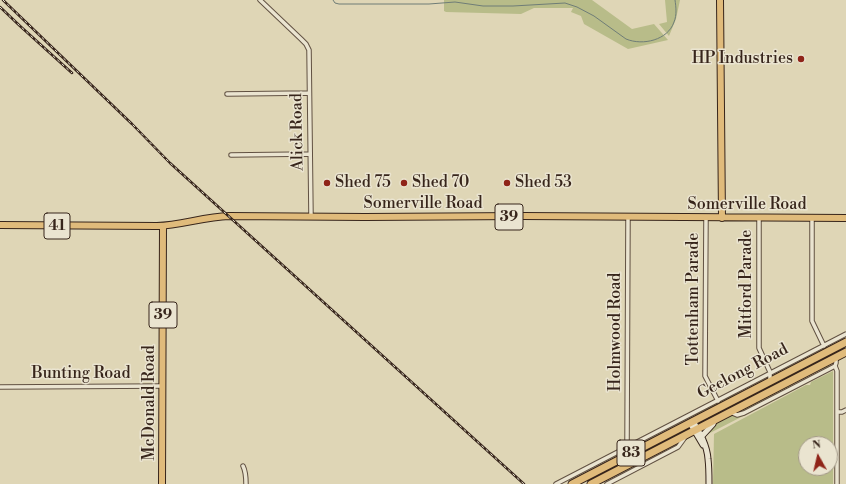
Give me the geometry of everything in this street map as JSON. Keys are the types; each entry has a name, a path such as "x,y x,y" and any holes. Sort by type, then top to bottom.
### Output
{"highway":[{"name":"Geelong Road","path":"572,484 825,349 846,342"},
{"path":"825,349 839,357"},
{"name":"Geelong Road","path":"591,484 839,357"},
{"path":"773,378 775,382 784,384"}],"main road":[{"path":"720,0 722,218"},
{"name":"Somerville Road","path":"0,225 163,226 211,217 226,216 846,218"},
{"name":"McDonald Road","path":"162,484 163,226"}],"street":[{"name":"Alick Road","path":"260,0 308,47 311,216"},
{"path":"227,94 310,94"},
{"path":"231,154 310,154"},
{"name":"Holmwood Road","path":"628,217 628,446"},
{"name":"Tottenham Parade","path":"706,218 706,376 718,400"},
{"name":"Mitford Parade","path":"759,218 759,348 773,378"},
{"path":"812,218 812,321 825,349"},
{"name":"Geelong Road","path":"825,349 846,334"},
{"path":"835,366 839,357"},
{"path":"837,484 837,371 833,365 839,357"},
{"name":"Geelong Road","path":"730,412 737,415 744,413 835,366"},
{"name":"Geelong Road","path":"556,484 652,434 690,420 718,400 773,378"},
{"name":"Bunting Road","path":"0,387 163,386"},
{"path":"837,412 846,410"},
{"path":"690,420 693,431 705,448"},
{"path":"702,436 715,420"},
{"path":"693,431 702,436 704,442 708,458 709,484"},
{"name":"Geelong Road","path":"607,484 678,447 693,431"},
{"path":"652,434 660,438"},
{"path":"243,466 246,474 246,484"}],"green space":[{"path":"444,0 592,0 632,29 654,24 668,40 628,49 584,24 581,16 571,12 573,8 534,8 521,14 446,12 444,11"},
{"path":"665,0 680,0 676,19 669,36 659,24 667,22"},
{"path":"827,365 831,366 820,370 739,413 735,413"},
{"path":"833,371 833,436 798,436 798,476 833,476 833,484 713,484 714,434 806,385 810,385 811,382"},
{"path":"772,383 774,385 769,388 700,422 700,421"},
{"path":"799,387 708,434 707,433 719,421 731,415 741,416"},
{"path":"734,393 735,394 730,399 696,416 695,414"}],"waterway":[{"path":"333,0 335,3 339,4 429,4 455,2 483,6 565,3 577,7 594,16 626,39 640,42 654,40 661,37 671,28 676,17 675,0"}],"railway":[{"path":"3,0 132,124 170,163 524,484"},
{"path":"0,7 72,73"}],"place":[{"name":"HP Industries","path":"801,59"},
{"name":"Shed 75","path":"327,183"},
{"name":"Shed 70","path":"404,183"},
{"name":"Shed 53","path":"507,183"}]}
